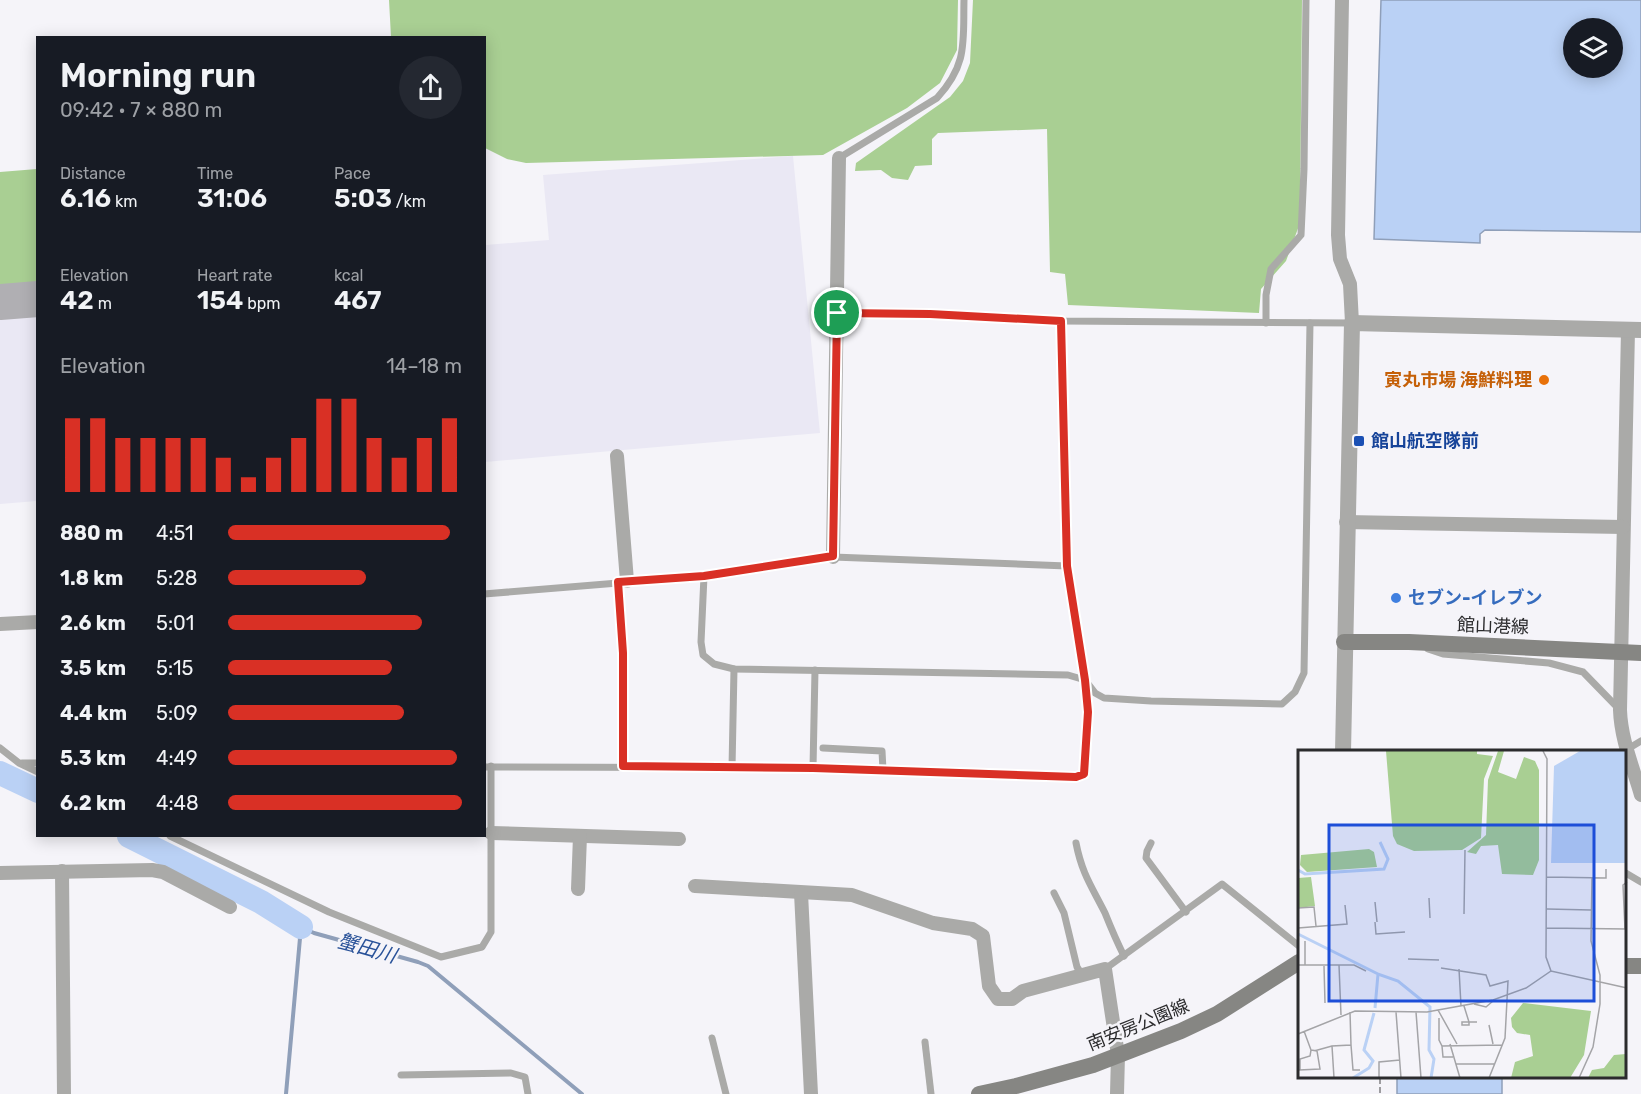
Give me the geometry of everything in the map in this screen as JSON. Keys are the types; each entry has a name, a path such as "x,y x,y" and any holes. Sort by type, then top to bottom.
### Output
{"main road":[{"name":"館山港線","path":"1344,642 1409,642 1641,653"},
{"name":"南安房公園線","path":"979,1094 1014,1090 1118,1056 1217,1014 1298,963"}],"street":[{"path":"1342,0 1338,235 1340,259 1350,284 1352,323 1346,522 1343,750"},
{"path":"833,556 839,158"},
{"path":"1352,323 1635,330 1623,527 1620,723 1626,750 1641,795"},
{"path":"617,456 622,582"},
{"path":"1346,522 1623,527"},
{"path":"0,624 36,622"},
{"path":"491,833 679,839"},
{"path":"578,889 580,836"},
{"path":"0,873 152,870 163,872 230,907"},
{"path":"62,871 64,1094"},
{"path":"695,886 852,896 933,923 972,929 983,936 989,986 998,999 1012,999 1023,991 1106,969 1118,1056 1117,1094"},
{"path":"801,892 811,1094"}],"lane":[{"path":"839,158 937,98 949,85 963,55 964,0"},
{"path":"1266,323 1266,295 1271,269 1301,235 1306,0"},
{"path":"837,313 930,314 1061,321 1352,323"},
{"path":"172,837 329,912 441,957 482,947 490,932 491,833 488,766 813,768 1076,777 1084,774 1088,712 1067,566 1061,321"},
{"path":"704,576 701,642 703,655 714,664 734,669 1068,675 1085,680 1095,693 1104,698 1282,704 1295,692 1304,673 1310,323"},
{"path":"486,594 704,576 833,556 1067,566"},
{"path":"622,582 623,766"},
{"path":"1409,642 1443,654 1549,663 1583,672 1620,710"},
{"path":"732,768 734,669"},
{"path":"813,768 815,670"},
{"path":"1626,750 1641,741"},
{"path":"0,748 19,763 36,771"},
{"path":"823,748 882,751 883,770"},
{"path":"19,763 36,763"},
{"path":"1076,843 1088,884 1124,956"},
{"path":"1151,843 1146,850 1146,858 1186,912"},
{"path":"1626,873 1641,882"},
{"path":"1106,969 1222,884 1298,945"},
{"path":"1054,892 1064,913 1077,967 1083,976"},
{"path":"712,1038 726,1094"},
{"path":"926,1042 932,1094"},
{"path":"401,1075 511,1073 525,1077 528,1094"}],"shaded area":[{"path":"793,156 820,433 486,462 486,245 549,240 543,175"},
{"path":"36,284 36,501 0,504 0,286"}],"green space":[{"path":"389,0 958,0 957,50 940,83 907,108 823,155 526,163 507,159 486,148 486,36 391,36"},
{"path":"973,0 1302,0 1300,223 1286,261 1261,289 1259,313 1068,305 1065,274 1050,272 1047,129 938,133 932,139 932,165 915,166 908,180 892,178 881,170 855,171 856,163 950,97 963,81 970,63"},
{"path":"36,169 36,284 0,286 0,172"}],"water":[{"path":"1381,0 1641,0 1641,232 1485,230 1480,234 1480,243 1374,239"},
{"path":"1397,1079 1502,1079 1502,1094 1397,1094"}],"waterway":[{"name":"蟹田川","path":"0,773 36,790"},
{"name":"蟹田川","path":"131,837 261,902 301,927"},
{"name":"蟹田川","path":"286,1094 301,927 314,933 428,966 582,1094"}],"taxiway":[{"path":"0,302 36,299"}],"place":[{"name":"寅丸市場 海鮮料理","path":"1544,380"},
{"name":"館山航空隊前","path":"1359,441"},
{"name":"セブン-イレブン","path":"1396,598"}],"route":[{"path":"837,313 930,314 1061,321 1067,566 1088,712 1084,774 1076,777 813,768 623,766 623,653 618,582 704,576 833,556 837,313"}]}
